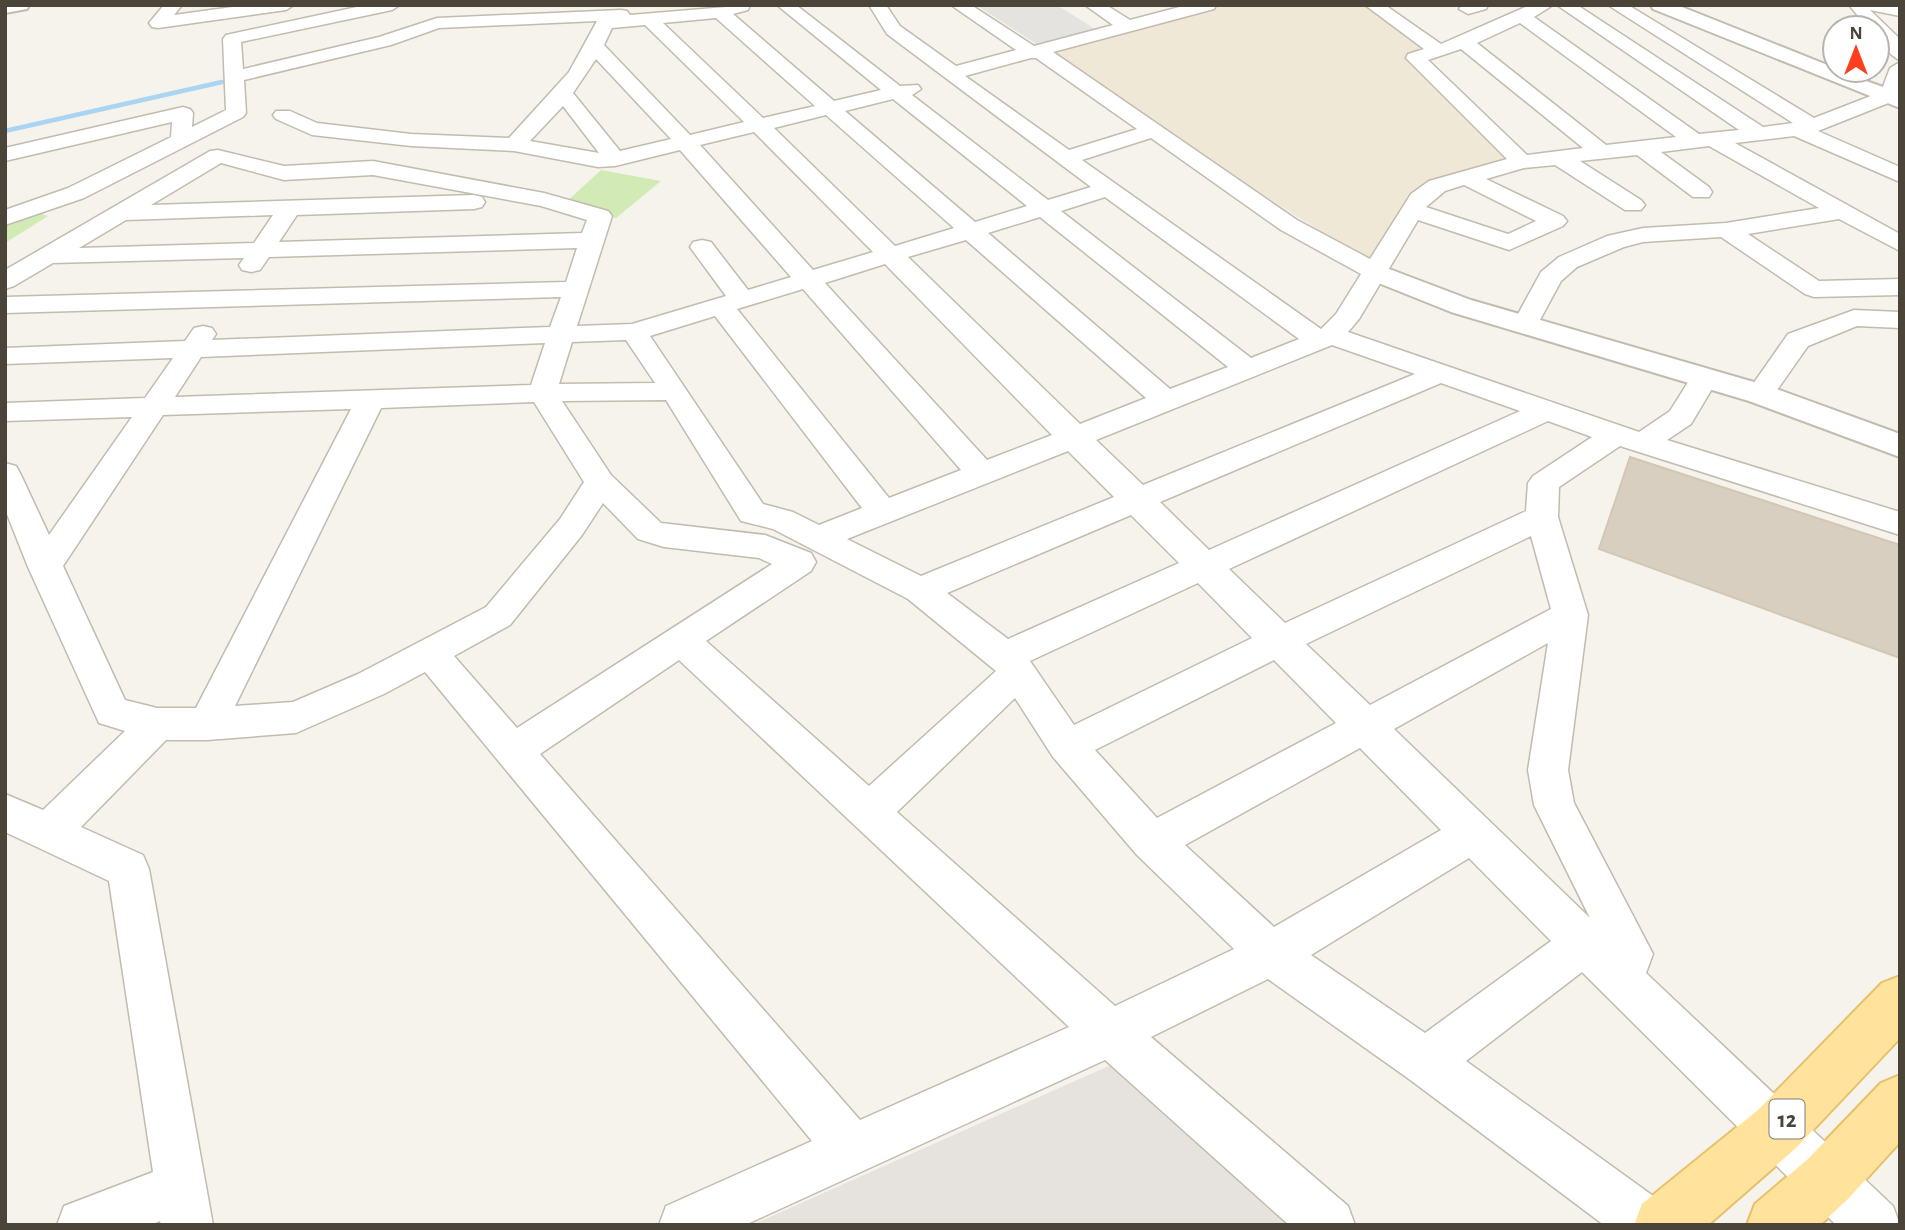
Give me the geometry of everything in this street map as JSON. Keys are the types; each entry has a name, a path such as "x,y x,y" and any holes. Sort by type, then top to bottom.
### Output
{"main road":[{"name":"12","path":"1663,1225 1777,1129 1900,1001"},
{"path":"1776,1225 1828,1179 1900,1102"}],"street":[{"path":"5,7 20,5"},
{"path":"174,5 158,23 286,5"},
{"path":"293,5 297,10 319,5"},
{"path":"236,76 385,41 438,23 491,12 556,11 628,15 720,12 745,5"},
{"path":"785,5 1248,369"},
{"path":"877,5 893,30 954,76 1065,158 1325,338 1442,373 1630,439 1900,524"},
{"path":"959,5 1037,53 1289,225 1376,272 1461,306 1760,394 1900,446"},
{"path":"1093,5 1129,27"},
{"path":"283,115 312,129 411,140 514,145 598,160 615,159 896,92 1129,27 1174,9 1208,5"},
{"path":"1501,5 1524,15 1705,141 1900,244"},
{"path":"1522,162 1415,58 1464,43 1545,5"},
{"path":"1565,5 1760,134"},
{"path":"1616,5 1805,127 1900,175"},
{"path":"1660,5 1894,98"},
{"path":"1857,5 1864,17 1895,42 1900,54"},
{"path":"1869,5 1900,11"},
{"path":"1376,6 1438,50"},
{"path":"5,218 76,193 236,113 232,39 383,7 385,41"},
{"path":"720,12 1166,401"},
{"path":"514,145 564,94 595,47 605,23 628,15"},
{"path":"628,15 759,125 1621,980 1874,1225"},
{"path":"305,24 314,57"},
{"path":"1464,43 1602,153"},
{"path":"595,47 685,142 981,474"},
{"path":"1894,98 1900,68"},
{"path":"564,94 615,159"},
{"path":"817,538 1325,338 1346,318 1419,199 1437,186 1522,162 1805,127 1894,98"},
{"path":"5,155 183,113 181,142"},
{"path":"1065,158 1153,131"},
{"path":"76,193 89,135"},
{"path":"373,169 411,140"},
{"path":"1643,149 1700,192"},
{"path":"5,281 218,156 284,173 373,169 544,200 600,216 542,393"},
{"path":"1560,158 1633,205"},
{"path":"1413,210 1509,243 1555,221 1466,178"},
{"path":"5,356 634,332 1109,189"},
{"path":"119,213 544,200"},
{"path":"45,567 290,207"},
{"path":"1525,325 1550,277 1568,262 1616,241 1643,235 1726,230 1841,212"},
{"path":"1726,230 1814,289 1900,287"},
{"path":"46,256 591,240"},
{"path":"702,247 731,302 883,512"},
{"path":"5,305 574,289"},
{"path":"1760,394 1798,340 1854,318 1900,320"},
{"path":"634,332 676,391 752,513 782,520 920,590 1012,666 1067,746 1152,842 1271,954 1426,1062 1648,1225"},
{"path":"920,590 1442,373"},
{"path":"1621,980 1631,954 1554,805 1548,770 1570,615 1542,517 1544,483 1566,466 1681,417 1705,377"},
{"path":"5,412 542,393 676,391"},
{"path":"513,751 799,562 773,549 650,531 600,482 542,393"},
{"path":"207,724 370,400"},
{"path":"869,812 1005,684 1012,666 1204,566 1548,410"},
{"path":"5,473 112,712 157,724 207,724 296,717 371,684 498,616 571,527 600,482"},
{"path":"1067,746 1279,641 1542,517"},
{"path":"1152,842 1570,615"},
{"path":"681,640 1110,1033 1329,1225"},
{"path":"430,653 852,1150"},
{"path":"49,832 157,724"},
{"path":"5,812 128,869 184,1206 83,1225"},
{"path":"685,1225 1110,1033 1271,954 1473,833"},
{"path":"1426,1062 1584,943"}],"shaded area":[{"path":"976,5 1057,5 1098,31 1038,45"},
{"path":"1218,5 1367,5 1428,49 1409,54 1508,159 1431,181 1404,202 1377,258 1364,258 1255,190 1247,189 1052,51"},
{"path":"1113,1064 1288,1225 752,1225"}],"green space":[{"path":"601,170 661,181 616,218 563,205"},
{"path":"39,213 48,216 5,243 5,227"}],"building":[{"path":"1630,457 1900,545 1900,658 1599,549"}],"waterway":[{"path":"710,9 732,5"},
{"path":"5,131 222,82"}]}
